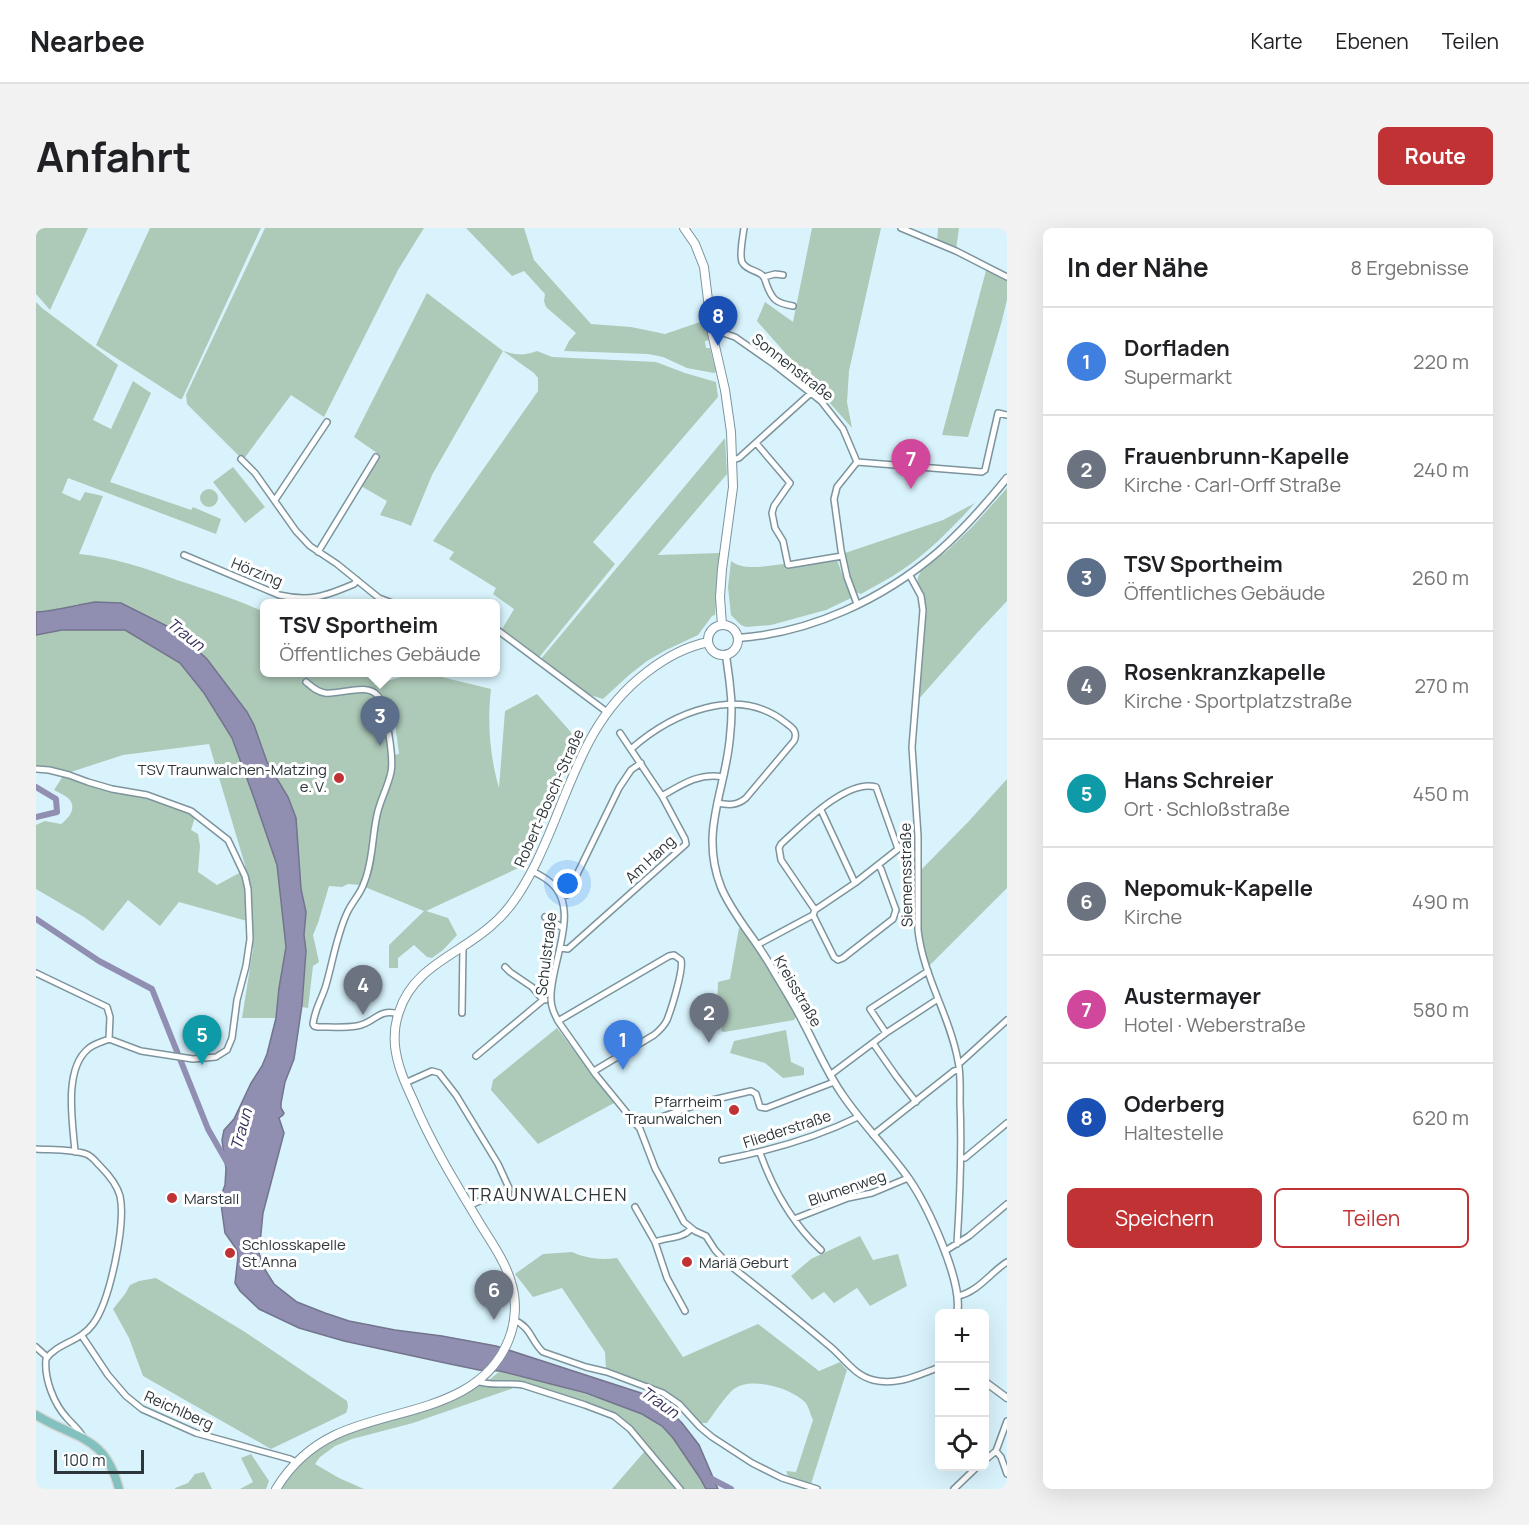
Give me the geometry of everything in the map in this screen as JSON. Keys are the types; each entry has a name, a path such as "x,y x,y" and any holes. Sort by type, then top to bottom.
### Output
{"main road":[{"path":"684,228 704,267 712,333 729,416 733,460 732,502 722,569 720,597 722,625"},
{"path":"722,625 734,629 738,638 737,646 731,653 726,654 717,653 708,642 711,630 722,625"},
{"name":"Robert-Bosch-Straße","path":"276,1489 296,1462 319,1444 341,1432 439,1402 454,1395 477,1381 501,1356 514,1320 514,1295 506,1268 437,1149 405,1083 395,1046 398,1014 408,992 420,977 441,960 481,935 501,917 515,898 532,871 554,824 578,761 593,732 627,688 653,667 679,652 708,642"},
{"path":"36,1415 83,1437 98,1447 114,1471 119,1489"}],"street":[{"path":"744,228 741,258 744,266 764,277 772,298 779,303 793,306"},
{"path":"901,228 956,251 1007,277"},
{"path":"764,277 775,274 783,275"},
{"name":"Sonnenstraße","path":"712,333 723,333 735,337 825,405 843,429 857,462"},
{"path":"733,460 739,458 811,393"},
{"path":"857,604 847,577 843,556 834,494 837,487 857,462 981,473 985,468 998,413 1007,415"},
{"path":"274,500 327,422"},
{"path":"756,443 790,483 774,506 772,513 783,541 788,565 843,556"},
{"path":"318,552 376,457"},
{"path":"241,459 255,473 296,531 310,546 382,599"},
{"path":"738,638 767,634 806,624 879,593 938,552 1007,478"},
{"name":"Hörzing","path":"184,555 279,595 289,597 322,597 354,584 357,580"},
{"name":"Siemensstraße","path":"909,574 921,596 923,610 912,747 918,836 918,930 928,971 959,1063 961,1158 957,1244"},
{"path":"500,632 607,712"},
{"name":"Kreisstraße","path":"726,654 731,705 729,747 711,838 717,875 724,895 800,1016 834,1082 858,1117 908,1178 922,1201 951,1267 958,1296 958,1309"},
{"path":"306,682 317,691 325,693 343,693 365,688 375,693 381,701 386,718 392,764 391,774 377,813 365,881 347,912 313,1024 318,1028 348,1027 365,1024 386,1012 398,1014"},
{"path":"632,749 661,726 681,716 700,709 731,705 748,706 772,714 794,730 796,736 794,741 746,798 733,805 717,803"},
{"name":"Am Hang","path":"560,948 568,949 686,844 662,796 620,733"},
{"path":"561,897 567,895 619,788 631,770 641,763"},
{"path":"36,769 49,770 112,789 147,795 190,811 228,840 245,876 248,889 246,966 237,1000 232,1038 227,1050 216,1058 183,1058 141,1052 109,1039 87,1050 76,1066 71,1085 75,1152"},
{"path":"662,796 696,778 715,775 723,777"},
{"path":"878,865 896,910 895,915 893,919 838,960 834,957 814,913 781,860 779,848 781,844 806,820 838,796 863,786 873,786 878,790 898,849"},
{"path":"821,810 855,884"},
{"path":"757,945 814,913 855,884 907,842"},
{"name":"Schulstraße","path":"532,871 551,882 561,897 564,908 560,948 551,994 553,1012 594,1071 638,1125 659,1177 682,1219 691,1229 706,1236 727,1263 830,1346 862,1376 882,1382 897,1382 935,1368"},
{"path":"545,917 563,928"},
{"path":"462,1013 463,946"},
{"path":"558,1021 669,956 674,955 681,960 679,980 666,1021 660,1030 594,1071"},
{"path":"505,967 532,987 543,1000 551,1001"},
{"path":"886,1033 870,1009 928,971"},
{"path":"36,973 107,1007 110,1017 109,1039"},
{"path":"830,1075 886,1033 938,999"},
{"path":"476,1056 543,1000"},
{"path":"959,1063 1007,1020"},
{"path":"873,1043 916,1102"},
{"path":"405,1083 432,1071 442,1076 498,1164 509,1188 508,1196 484,1199 469,1206"},
{"path":"873,1135 954,1071 959,1071"},
{"path":"638,1125 708,1101 751,1091 756,1094 760,1107 766,1108 834,1082"},
{"name":"Fliederstraße","path":"722,1160 760,1153 810,1137 858,1117"},
{"path":"961,1158 965,1158 1007,1123"},
{"path":"36,1149 87,1155 106,1172 120,1195 121,1227 104,1302 95,1321 82,1336 55,1350 47,1357 45,1366 59,1406 83,1437"},
{"path":"760,1153 784,1204 807,1236 821,1250"},
{"name":"Blumenweg","path":"794,1219 848,1198 872,1193 908,1178"},
{"path":"945,1251 1007,1204"},
{"path":"635,1207 655,1242 667,1278 685,1311"},
{"path":"655,1242 663,1238 686,1234 691,1229"},
{"path":"958,1296 965,1295 1007,1262"},
{"path":"514,1320 526,1327 543,1352 663,1393 679,1404 706,1432 752,1463 782,1478 817,1489"},
{"name":"Reichlberg","path":"82,1336 108,1375 126,1396 142,1409 196,1433 296,1462"},
{"path":"36,1347 47,1357"},
{"path":"477,1381 488,1384 523,1385 614,1416 630,1429 680,1489"},
{"path":"989,1385 1007,1398"},
{"path":"989,1457 996,1451 1007,1421"},
{"path":"996,1451 1001,1457 1007,1474"},
{"path":"954,1489 974,1471"}],"green space":[{"path":"36,228 88,228 50,310 36,294"},
{"path":"150,228 261,228 182,399 96,345"},
{"path":"265,228 424,228 398,270 324,417 291,395 243,460 187,404 186,395"},
{"path":"466,228 524,228 534,260 591,324 631,327 665,334 706,320 709,340 705,341 706,348 710,348 716,372 687,368 663,357 648,354 564,351 576,333 546,307 545,294 524,271 512,276"},
{"path":"812,228 881,228 849,371 847,402 852,428 757,321 765,302 793,322"},
{"path":"938,228 959,228 956,250 937,243"},
{"path":"987,267 1007,279 1007,300 1001,324 968,437 942,435"},
{"path":"427,293 503,351 432,475 411,526 380,515 387,501 361,486 380,455 354,437"},
{"path":"36,302 118,365 93,420 111,429 133,381 151,393 110,482 191,510 193,507 221,519 216,534 68,478 62,493 80,501 85,492 103,496 79,554 117,560 141,567 260,610 260,677 378,677 374,685 401,677 442,677 491,689 490,739 499,788 505,711 537,694 577,739 569,743 565,752 530,844 527,864 426,911 448,918 457,935 432,958 427,957 414,945 398,958 398,968 389,968 389,945 424,911 360,885 329,886 313,935 319,962 313,966 308,1008 302,1007 306,912 281,785 267,762 247,712 207,659 180,633 121,603 78,604 54,611 36,612","holes":["394,715 399,754 393,755 388,716"]},
{"path":"503,351 528,354 537,351 552,357 656,362 716,382 718,397 593,542 615,564 537,660 501,631 514,609 493,594 496,588 449,559 454,552 433,541 538,391 538,378 534,373"},
{"path":"725,438 727,474 658,555 720,553 715,615 698,635 647,661 603,699 590,695 586,697 540,660"},
{"path":"233,467 265,507 245,523 213,482"},
{"path":"1007,488 1007,601 917,701 926,614 924,598 917,584 918,577 921,571 973,526"},
{"path":"209,489 215,492 218,498 215,504 209,507 203,504 200,498 203,492"},
{"path":"975,503 940,539 912,563 861,594 855,592 845,553 943,520"},
{"path":"837,560 851,598 826,610 771,625 746,627 731,615 728,587 731,561 750,567 784,564 785,569"},
{"path":"62,630 125,630 180,663 204,693 232,738 277,865 286,947 276,1018 242,1018 253,949 245,865 209,744 123,755 71,772 36,767 36,635"},
{"path":"63,776 87,785 146,797 172,805 195,817 191,830 198,834 200,846 198,872 217,885 241,872 247,892 247,921 179,902 160,926 128,900 103,931 36,889 36,825 45,821 61,824 72,809 71,801 54,790"},
{"path":"1007,779 1007,888 927,968 920,940 920,871"},
{"path":"739,928 742,929 772,975 796,1017 794,1020 721,1031 726,1013 717,1008 718,982 730,979"},
{"path":"557,1028 614,1103 538,1144 491,1090 493,1080"},
{"path":"786,1030 791,1062 804,1068 804,1075 783,1078 765,1063 730,1053 734,1041"},
{"path":"860,1236 873,1260 898,1254 907,1286 870,1306 857,1288 834,1303 824,1292 812,1300 791,1276 811,1259"},
{"path":"572,1252 594,1258 617,1258 683,1357 758,1324 819,1371 840,1362 847,1370 811,1484 788,1476 786,1471 796,1472 813,1420 805,1402 799,1397 771,1385 741,1385 727,1396 707,1423 700,1423 678,1401 664,1391 606,1369 605,1352 562,1288 533,1297 515,1274 543,1254"},
{"path":"156,1278 245,1332 347,1401 346,1413 271,1449 143,1376 129,1338 113,1309 130,1285"},
{"path":"500,1371 594,1397 628,1408 648,1418 674,1438 706,1489 682,1489 624,1421 517,1382 488,1381"},
{"path":"477,1386 516,1386 413,1423 352,1439 335,1446 320,1457 315,1464 364,1489 280,1489 309,1455 342,1435 429,1410"},
{"path":"645,1451 677,1489 612,1489"},
{"path":"251,1454 269,1481 266,1489 240,1489 253,1482 241,1458"},
{"path":"204,1472 212,1489 175,1489 188,1483 195,1474"}],"water":[{"name":"Traun","path":"95,602 121,603 177,631 207,659 247,712 267,762 288,797 296,818 301,889 306,912 302,1005 294,1059 285,1082 281,1103 284,1113 279,1118 284,1133 263,1213 259,1253 264,1268 274,1284 297,1302 349,1321 496,1346 641,1393 662,1403 682,1423 699,1445 718,1489 706,1489 673,1438 662,1426 642,1414 586,1393 500,1371 479,1370 450,1364 344,1341 299,1328 259,1309 240,1291 235,1283 237,1250 225,1233 221,1204 226,1169 222,1140 224,1130 234,1119 262,1066 276,1018 286,947 277,865 232,738 204,693 180,663 125,630 62,630 36,635 36,612"}],"waterway":[{"path":"36,787 56,799 57,812 36,817"},
{"name":"Traun","path":"36,919 99,961 152,989 208,1129 228,1164"},
{"path":"708,1477 731,1489"}],"place":[{"name":"Oderberg","path":"718,346"},
{"name":"Austermayer","path":"911,489"},
{"name":"TSV Sportheim","path":"380,746"},
{"name":"TSV Traunwalchen-Matzing e. V.","path":"339,778"},
{"name":"Rosenkranzkapelle","path":"363,1015"},
{"name":"Frauenbrunn-Kapelle","path":"709,1043"},
{"name":"Hans Schreier","path":"202,1065"},
{"name":"Dorfladen","path":"623,1070"},
{"name":"Pfarrheim Traunwalchen","path":"734,1110"},
{"name":"Marstall","path":"172,1198"},
{"name":"Schlosskapelle St.Anna","path":"230,1253"},
{"name":"Mariä Geburt","path":"687,1262"},
{"name":"Nepomuk-Kapelle","path":"494,1320"}],"district":[{"name":"TRAUNWALCHEN","path":"548,1194"}]}
